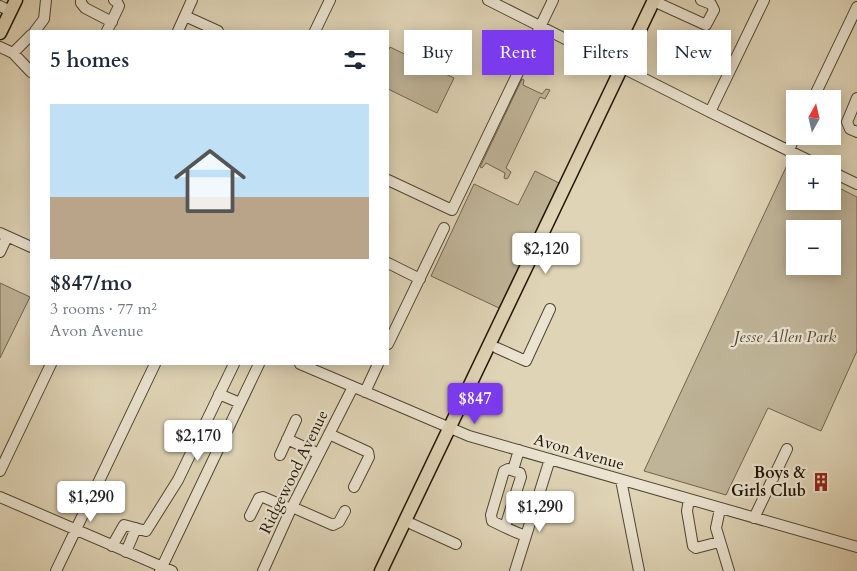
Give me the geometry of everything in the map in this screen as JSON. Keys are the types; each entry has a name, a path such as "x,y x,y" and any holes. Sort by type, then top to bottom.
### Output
{"main road":[{"path":"644,30 659,1"},
{"path":"0,33 6,5"},
{"path":"390,571 452,430 497,348 622,75"},
{"path":"382,571 452,430 622,75"}],"street":[{"path":"36,30 44,19 46,0"},
{"path":"82,0 81,3 85,8 110,26 119,6 114,0"},
{"path":"178,30 192,0"},
{"path":"315,30 330,0"},
{"path":"488,0 564,38"},
{"path":"389,180 452,210 553,0"},
{"path":"659,1 706,25 714,10 711,4 701,0"},
{"path":"710,112 764,0"},
{"path":"817,90 857,7"},
{"path":"185,16 216,30"},
{"path":"13,53 30,36"},
{"path":"0,48 13,53 30,71"},
{"path":"637,75 798,155"},
{"path":"857,98 847,122 850,129 857,132"},
{"path":"788,150 790,145"},
{"path":"841,176 857,184"},
{"path":"389,342 444,228"},
{"path":"0,252 4,235 30,247"},
{"path":"389,263 420,278"},
{"path":"497,348 526,360 550,309"},
{"path":"0,471 51,365"},
{"path":"56,571 155,365"},
{"path":"112,546 124,525 146,531 178,480 234,365"},
{"path":"161,569 259,365"},
{"name":"Avon Avenue","path":"302,365 452,430 688,500 857,547"},
{"path":"365,392 378,365"},
{"name":"Ridgewood Avenue","path":"263,571 292,508 353,387"},
{"path":"219,394 240,404"},
{"path":"280,455 296,420"},
{"path":"329,434 368,452 369,457 354,487"},
{"path":"287,439 319,454"},
{"path":"754,518 787,449"},
{"path":"513,470 519,450"},
{"path":"515,571 550,459"},
{"path":"505,527 521,477 520,474 508,469 504,472 491,515 492,521 505,527 526,536"},
{"path":"621,480 639,571"},
{"path":"0,497 161,569 172,571"},
{"path":"250,516 259,498 263,497 333,525 339,522 345,511"},
{"path":"688,500 687,511 693,546 696,548 719,542"},
{"path":"720,509 716,528 729,571"},
{"path":"412,524 456,544"},
{"path":"126,552 136,528"}],"green space":[{"path":"390,47 404,54 404,75 448,75 454,78 437,113 389,89"},
{"path":"522,79 524,80 523,85 542,94 546,89 550,90 545,99 540,97 506,168 511,172 506,179 504,178 505,173 486,163 482,168 480,167"},
{"name":"Jesse Allen Park","path":"786,167 786,210 841,210 841,189 857,197 857,351 821,431 768,408 726,495 644,471"},
{"path":"535,171 559,183 499,308 431,276 474,184 518,205"},
{"path":"0,283 30,297 0,358"}],"place":[{"name":"Boys & Girls Club","path":"821,482"}]}
